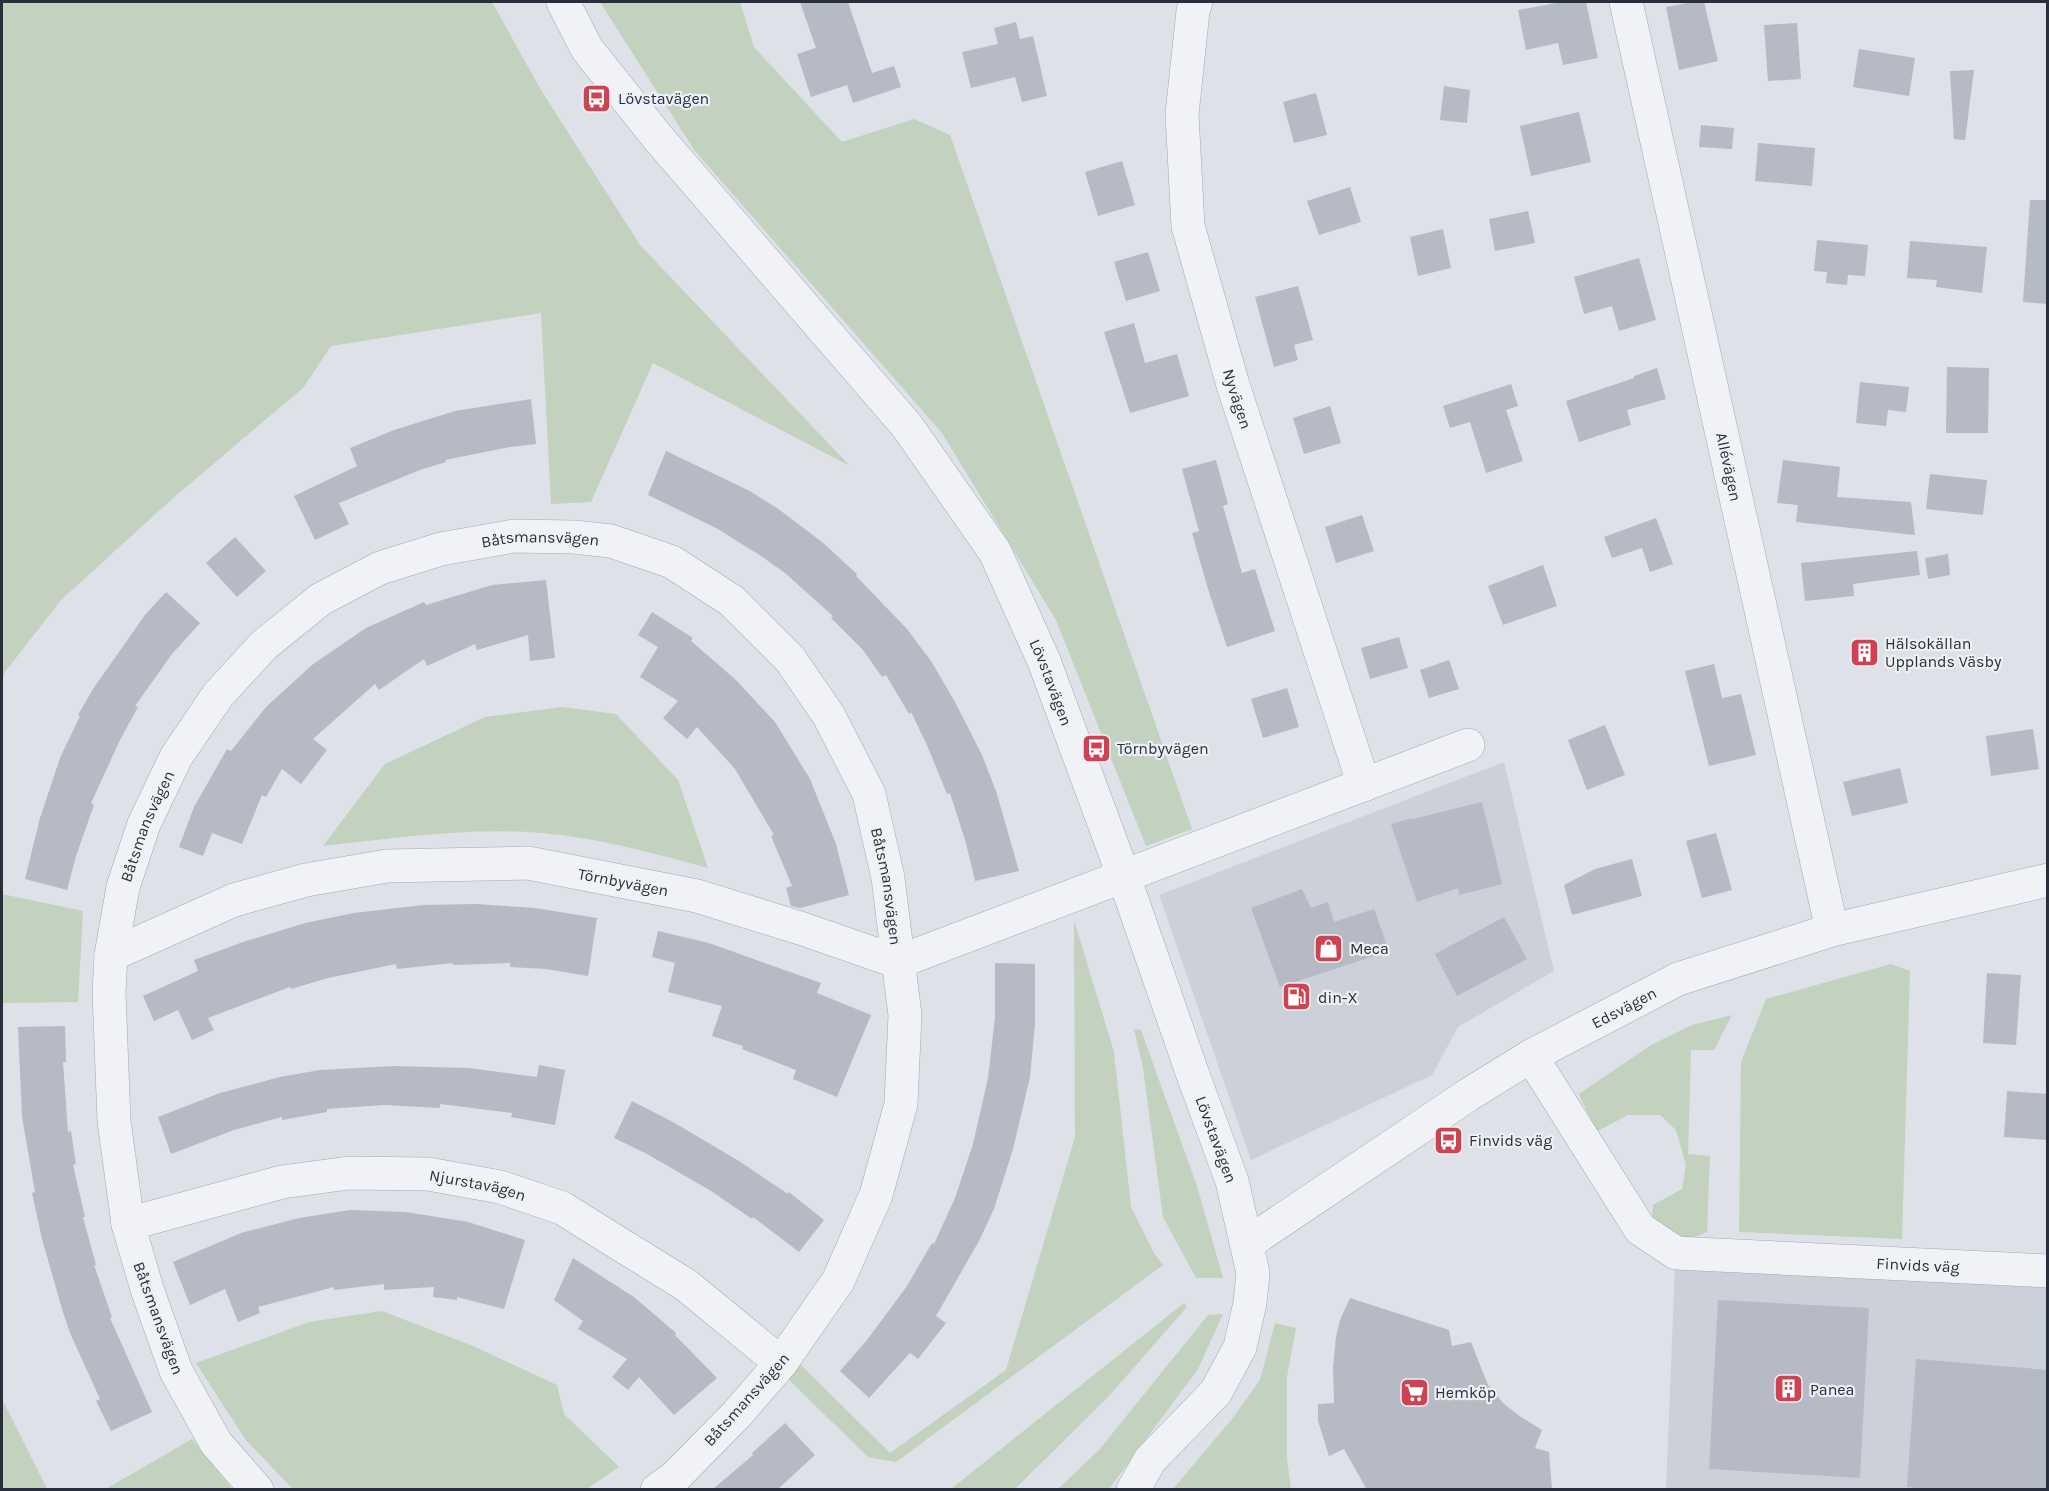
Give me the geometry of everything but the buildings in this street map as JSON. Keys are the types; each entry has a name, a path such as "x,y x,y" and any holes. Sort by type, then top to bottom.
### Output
{"street":[{"name":"Lövstavägen","path":"563,2 587,49 659,139 907,426 995,552 1044,661 1232,1181 1248,1242 1253,1273 1250,1303 1240,1347 1216,1392 1150,1460 1133,1490"},
{"name":"Nyvägen","path":"1196,2 1193,11 1182,114 1188,225 1233,385 1364,785"},
{"name":"Allévägen","path":"1626,2 1832,930"},
{"name":"Båtsmansvägen","path":"256,1490 216,1443 176,1371 147,1289 128,1224 114,1121 109,992 111,955 123,887 144,824 176,757 218,695 264,645 321,599 380,568 441,549 514,536 574,537 611,542 672,562 732,601 790,659 829,716 869,794 888,878 905,1015 901,1104 876,1195 838,1281 781,1363 737,1414 674,1478 657,1490"},
{"path":"898,962 1468,745"},
{"name":"Törnbyvägen","path":"111,955 234,900 306,880 387,866 528,863 697,896 804,929 898,962"},
{"name":"Edsvägen","path":"1248,1242 1468,1095 1531,1056 1678,979 1832,930 2048,880"},
{"name":"Finvids väg","path":"1531,1056 1640,1229 1676,1253 2048,1271"},
{"name":"Njurstavägen","path":"128,1224 282,1182 349,1173 428,1174 500,1187 562,1208 618,1242 686,1285 781,1363"}],"shaded area":[{"path":"1504,762 1554,971 1458,1027 1432,1075 1251,1160 1159,895"},
{"path":"1675,1267 2047,1287 2047,1489 1666,1490"}],"green space":[{"path":"2,2 492,2 541,90 640,245 850,466 653,363 591,502 551,504 541,313 331,346 303,388 172,499 61,600 5,672 2,683"},
{"path":"600,2 740,2 754,47 842,142 914,119 950,135 1192,829 1146,846 1056,620 942,433 695,151"},
{"path":"562,707 616,714 678,780 708,868 605,842 542,833 460,832 323,846 385,764 485,717"},
{"path":"2,894 83,911 78,1002 2,1003"},
{"path":"1074,920 1114,1052 1131,1207 1155,1255 1163,1265 896,1462 868,1457 784,1375 797,1361 890,1453 1006,1370 1075,1137"},
{"path":"1891,964 1910,971 1902,1239 1739,1232 1741,1062 1766,999"},
{"path":"1732,1015 1714,1050 1691,1050 1688,1154 1710,1156 1707,1232 1687,1240 1673,1234 1652,1217 1653,1205 1682,1189 1686,1165 1676,1130 1660,1115 1628,1115 1596,1132 1579,1094 1651,1045 1692,1025"},
{"path":"1134,1029 1141,1030 1197,1186 1223,1278 1196,1278 1163,1217 1143,1068"},
{"path":"1184,1303 1187,1307 1109,1396 1015,1489 951,1489"},
{"path":"382,1311 473,1346 557,1385 564,1414 619,1467 587,1489 293,1489 245,1439 196,1363 309,1322"},
{"path":"1223,1314 1198,1369 1109,1489 1057,1490 1099,1450 1208,1315"},
{"path":"1275,1323 1296,1328 1287,1377 1287,1459 1291,1489 1173,1489 1232,1419 1260,1380"},
{"path":"2,1399 47,1489 2,1489"},
{"path":"192,1439 232,1489 104,1490"}],"place":[{"name":"Lövstavägen","path":"597,98"},
{"name":"Hälsokällan Upplands Väsby","path":"1864,652"},
{"name":"Törnbyvägen","path":"1096,748"},
{"name":"Meca","path":"1329,948"},
{"name":"din-X","path":"1297,997"},
{"name":"Finvids väg","path":"1448,1140"},
{"name":"Panea","path":"1789,1389"},
{"name":"Hemköp","path":"1414,1392"}]}
